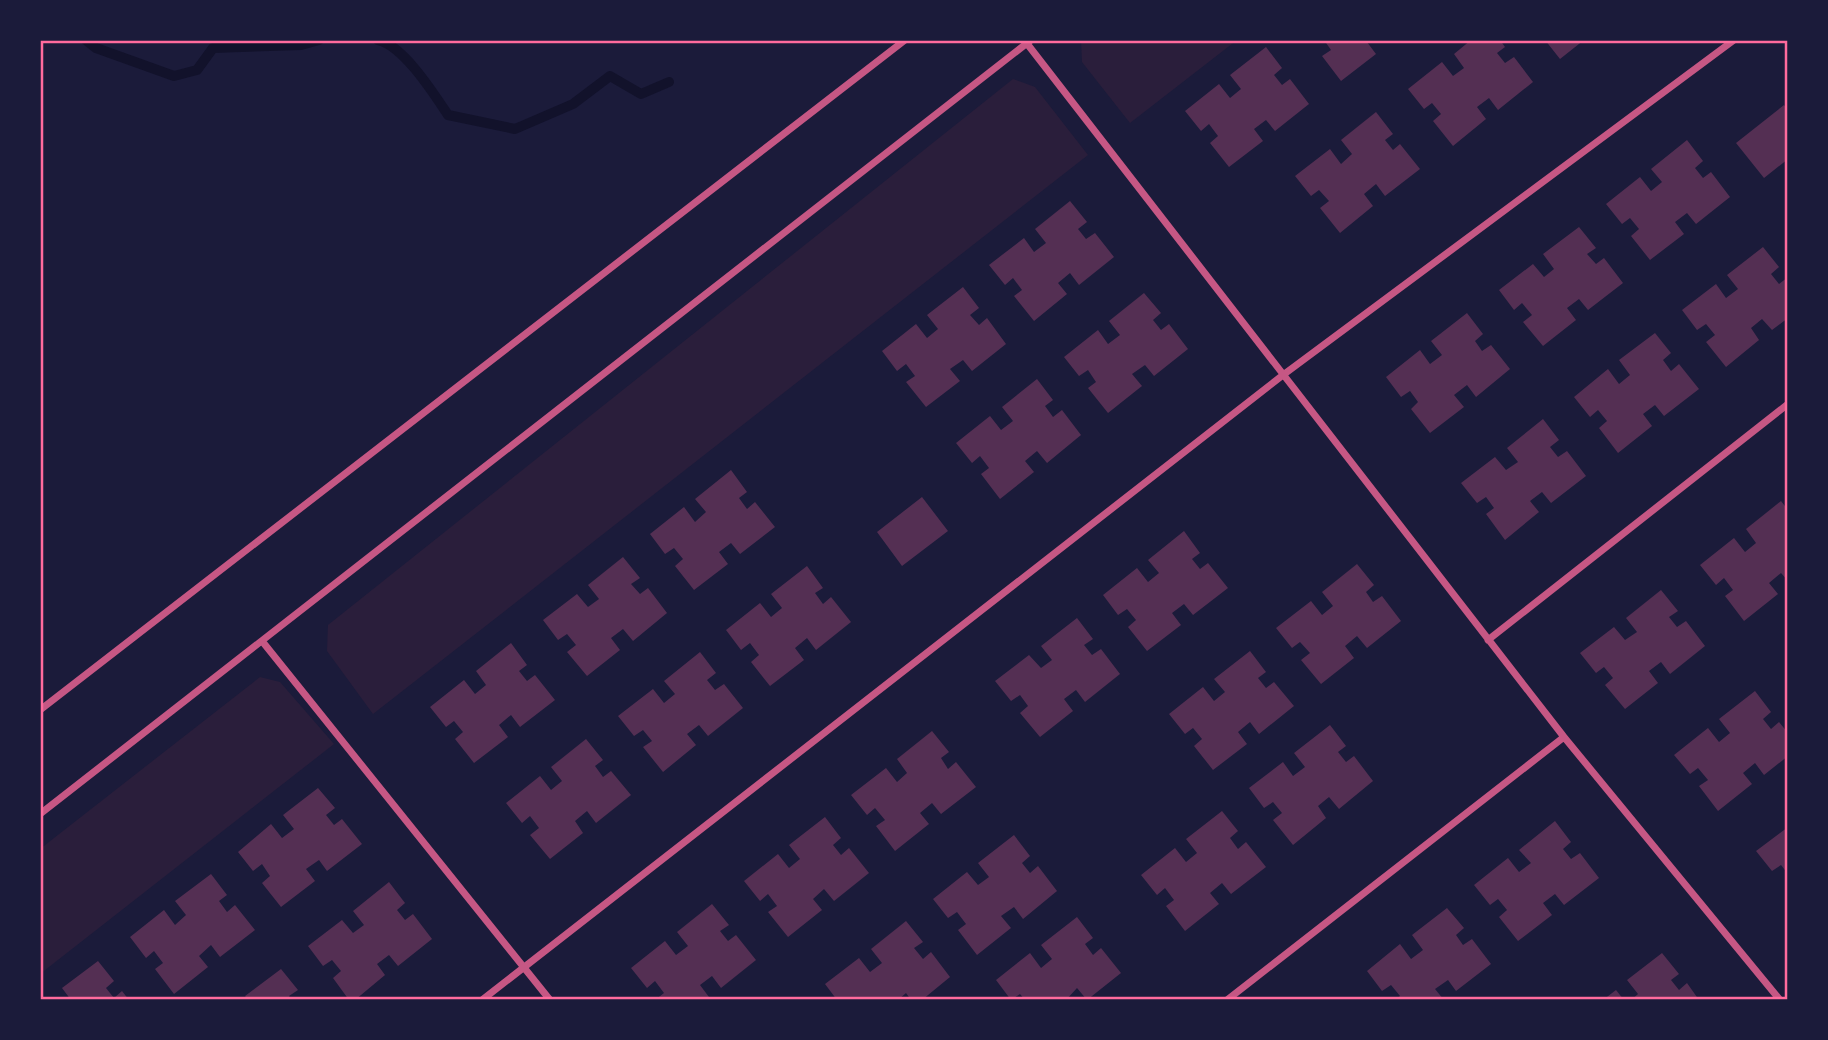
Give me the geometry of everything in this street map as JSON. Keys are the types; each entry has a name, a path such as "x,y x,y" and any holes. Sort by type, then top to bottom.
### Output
{"street":[{"path":"40,710 905,40"},
{"path":"482,1000 1283,375 1734,40"},
{"path":"40,814 1027,41 1564,737 1780,1000"},
{"path":"1488,640 1788,404"},
{"path":"262,641 550,1000"},
{"path":"1227,1000 1564,737"}],"shaded area":[{"path":"1081,40 1237,40 1130,123 1082,62"},
{"path":"1013,79 1035,87 1088,155 373,714 327,651 328,625"},
{"path":"260,677 280,682 334,744 40,974 40,849"}],"building":[{"path":"1324,40 1369,40 1367,42 1376,54 1341,81 1322,56 1331,50"},
{"path":"1471,40 1500,40 1505,47 1497,53 1505,63 1514,57 1533,82 1498,110 1489,98 1477,107 1486,119 1453,146 1433,121 1441,114 1432,103 1424,109 1408,89 1442,62 1453,76 1464,68 1454,54"},
{"path":"1545,40 1584,40 1560,59"},
{"path":"1266,47 1282,68 1274,75 1282,85 1290,79 1309,104 1275,131 1266,120 1254,129 1263,141 1229,167 1210,143 1218,136 1209,124 1201,131 1185,111 1219,84 1230,98 1241,89 1230,75"},
{"path":"1784,105 1788,110 1788,159 1764,178 1736,143"},
{"path":"1376,112 1393,134 1385,140 1393,150 1400,144 1420,169 1385,196 1376,184 1364,194 1373,206 1340,233 1320,208 1329,201 1319,190 1311,196 1295,176 1330,149 1341,164 1352,154 1341,140"},
{"path":"1687,140 1703,161 1695,168 1703,178 1711,172 1730,197 1696,224 1687,213 1675,222 1684,234 1650,260 1631,236 1639,229 1630,218 1622,224 1606,204 1640,177 1651,191 1662,182 1651,169"},
{"path":"1070,201 1087,222 1078,229 1086,239 1095,233 1114,257 1079,285 1070,273 1058,283 1067,294 1034,321 1014,296 1022,290 1013,278 1005,285 989,265 1024,238 1034,252 1046,243 1035,229"},
{"path":"1579,227 1596,248 1587,254 1596,264 1604,258 1623,283 1588,310 1579,299 1567,308 1576,320 1543,346 1523,322 1532,315 1522,303 1514,310 1499,290 1533,264 1544,277 1554,269 1543,254"},
{"path":"1763,247 1779,267 1771,274 1779,284 1788,277 1788,318 1772,330 1762,319 1751,328 1759,340 1726,367 1706,342 1715,335 1706,324 1697,330 1682,310 1716,284 1726,298 1738,289 1727,275"},
{"path":"963,287 979,308 970,315 979,325 987,318 1006,344 972,371 963,360 950,369 960,381 926,407 906,382 915,376 906,364 897,371 882,351 916,324 927,338 938,329 927,315"},
{"path":"1144,293 1161,313 1153,320 1161,330 1169,324 1188,349 1154,376 1145,365 1132,374 1142,386 1108,413 1088,388 1096,382 1088,370 1079,376 1064,357 1098,330 1108,344 1120,335 1109,321"},
{"path":"1467,313 1483,334 1475,341 1482,351 1491,345 1510,369 1476,397 1467,385 1454,395 1464,407 1430,433 1411,409 1418,402 1410,391 1401,397 1386,377 1420,350 1430,364 1442,355 1431,341"},
{"path":"1655,333 1671,353 1663,360 1671,371 1679,364 1699,389 1664,416 1655,405 1643,414 1652,426 1618,453 1599,428 1607,421 1598,410 1590,417 1574,397 1608,369 1619,384 1630,375 1619,360"},
{"path":"1037,379 1053,400 1045,406 1053,417 1062,410 1081,435 1047,463 1037,451 1025,461 1034,472 1000,499 981,474 989,468 980,456 972,463 956,443 990,416 1001,430 1013,421 1002,407"},
{"path":"1543,419 1559,440 1550,447 1558,457 1567,451 1586,476 1551,503 1542,492 1530,501 1539,512 1505,540 1486,514 1494,508 1486,497 1477,503 1461,483 1495,457 1506,470 1518,462 1507,448"},
{"path":"731,470 747,492 739,498 747,509 755,502 775,527 740,554 731,543 719,552 728,564 694,590 675,566 683,559 674,548 665,554 650,534 684,507 695,522 706,512 695,499"},
{"path":"922,497 948,531 902,566 877,532"},
{"path":"1781,501 1788,510 1788,581 1781,573 1769,583 1778,594 1744,621 1725,596 1733,590 1724,578 1716,585 1700,565 1734,538 1745,552 1756,543 1746,529"},
{"path":"1184,531 1200,553 1192,559 1200,569 1208,563 1228,588 1193,615 1184,604 1172,613 1181,625 1147,651 1128,627 1136,620 1127,609 1118,615 1103,595 1137,568 1148,582 1159,573 1148,560"},
{"path":"623,557 640,578 631,584 640,594 648,588 667,613 633,641 623,629 611,638 620,650 587,676 567,652 576,645 567,634 558,640 543,620 577,594 588,607 599,599 588,585"},
{"path":"1357,564 1374,585 1366,592 1373,602 1382,596 1401,621 1367,648 1357,636 1345,646 1354,658 1321,684 1301,660 1310,653 1300,642 1292,648 1276,628 1311,601 1322,615 1333,606 1322,592"},
{"path":"807,566 823,588 815,593 823,604 831,597 851,622 816,650 807,638 795,648 804,660 770,686 751,662 759,655 750,643 741,650 726,630 760,603 771,617 782,608 771,594"},
{"path":"1661,590 1678,611 1669,617 1677,627 1686,621 1705,646 1670,674 1661,662 1649,671 1658,683 1625,709 1605,685 1613,678 1604,667 1596,673 1580,653 1614,627 1625,640 1637,632 1626,618"},
{"path":"1077,618 1093,639 1084,645 1092,655 1101,649 1120,674 1085,702 1076,690 1064,699 1073,711 1040,737 1020,713 1028,706 1020,695 1011,701 995,681 1029,655 1041,668 1052,660 1041,646"},
{"path":"511,643 527,665 519,671 527,681 535,675 555,700 520,727 511,715 499,725 508,737 474,763 455,739 463,732 454,721 446,727 430,707 464,680 475,694 486,685 476,671"},
{"path":"1250,651 1266,672 1258,678 1266,688 1274,682 1294,706 1259,734 1250,722 1238,732 1247,744 1213,770 1194,746 1202,739 1193,728 1185,734 1169,714 1203,687 1214,701 1225,692 1214,679"},
{"path":"700,652 716,673 707,680 715,690 724,684 743,708 708,736 699,725 687,734 696,745 663,772 643,747 652,741 643,730 634,736 618,716 653,689 664,703 675,694 664,681"},
{"path":"1755,691 1771,712 1763,719 1771,729 1779,722 1788,733 1788,756 1764,775 1755,763 1743,773 1752,784 1718,811 1699,786 1708,780 1698,768 1690,774 1674,755 1708,728 1719,742 1730,733 1719,719"},
{"path":"1330,725 1346,746 1338,752 1346,762 1354,756 1373,781 1339,809 1329,797 1318,806 1326,818 1293,845 1273,820 1282,813 1273,802 1264,808 1249,788 1283,762 1293,776 1305,767 1294,753"},
{"path":"932,731 949,752 941,758 948,769 956,762 976,787 941,814 932,803 920,813 929,824 895,851 876,826 885,820 875,808 867,815 851,795 886,768 897,782 907,773 897,759"},
{"path":"586,739 603,760 595,766 603,777 611,771 631,795 596,823 587,811 575,821 583,833 550,859 530,835 539,828 530,816 522,823 506,803 540,776 551,790 562,781 551,767"},
{"path":"318,788 335,808 326,815 334,825 342,819 362,844 327,871 319,860 306,869 315,881 281,907 262,883 270,876 262,864 253,871 238,852 271,824 282,838 294,829 283,815"},
{"path":"1222,811 1238,831 1230,838 1238,849 1246,842 1266,867 1231,894 1222,883 1210,893 1219,904 1185,931 1166,906 1174,900 1165,888 1157,895 1141,875 1175,848 1186,862 1197,853 1186,839"},
{"path":"825,817 841,838 833,845 841,855 849,848 869,873 834,901 824,889 813,899 822,910 788,937 768,912 777,906 768,894 760,901 744,881 778,854 789,868 800,859 789,845"},
{"path":"1555,821 1571,842 1563,849 1571,859 1580,853 1599,878 1564,905 1555,894 1543,903 1552,915 1518,941 1499,917 1507,910 1498,899 1490,905 1474,885 1508,858 1519,872 1531,863 1519,850"},
{"path":"1788,827 1788,874 1781,865 1772,871 1756,851"},
{"path":"1014,835 1030,856 1022,863 1030,873 1038,866 1057,891 1023,919 1014,907 1001,916 1011,928 977,955 958,930 966,924 957,912 948,918 933,899 967,872 978,885 989,877 978,863"},
{"path":"211,874 227,895 219,901 227,912 235,905 255,930 220,957 211,945 199,956 208,967 174,994 155,969 163,963 154,951 146,958 130,937 164,910 175,925 186,915 175,901"},
{"path":"389,882 405,903 397,910 405,920 413,914 432,939 398,966 389,955 377,964 385,975 355,1000 349,1000 333,978 341,971 332,960 323,966 308,946 342,920 353,933 364,925 353,911"},
{"path":"712,904 729,925 720,931 728,941 736,935 756,960 721,988 712,976 700,985 709,997 706,1000 655,1000 664,993 655,981 647,988 631,968 665,941 676,955 688,946 677,932"},
{"path":"1447,908 1464,928 1456,935 1463,945 1472,939 1491,964 1456,991 1448,980 1435,989 1444,1000 1395,1000 1400,996 1391,985 1382,991 1367,971 1400,944 1411,959 1423,950 1412,935"},
{"path":"1077,917 1093,938 1085,944 1093,955 1101,948 1121,973 1087,1000 1077,988 1066,1000 1025,1000 1020,994 1011,1000 996,980 1030,953 1041,968 1052,959 1041,945"},
{"path":"906,921 923,942 914,948 923,959 931,952 950,977 922,1000 911,1000 906,993 898,1000 837,1000 825,984 859,958 870,972 882,963 871,949"},
{"path":"1662,953 1679,974 1671,980 1679,990 1687,983 1699,1000 1631,1000 1638,994 1627,980"},
{"path":"98,961 114,981 106,988 114,998 122,991 129,1000 71,1000 62,988"},
{"path":"281,969 298,990 289,996 292,1000 248,1000 245,996"},
{"path":"1616,990 1624,1000 1603,1000"}],"waterway":[{"path":"86,40 96,48 174,76 197,70 213,48 301,45 319,40"},
{"path":"378,40 388,44 407,60 448,115 515,129 573,104 610,76 641,94 669,82"}]}
